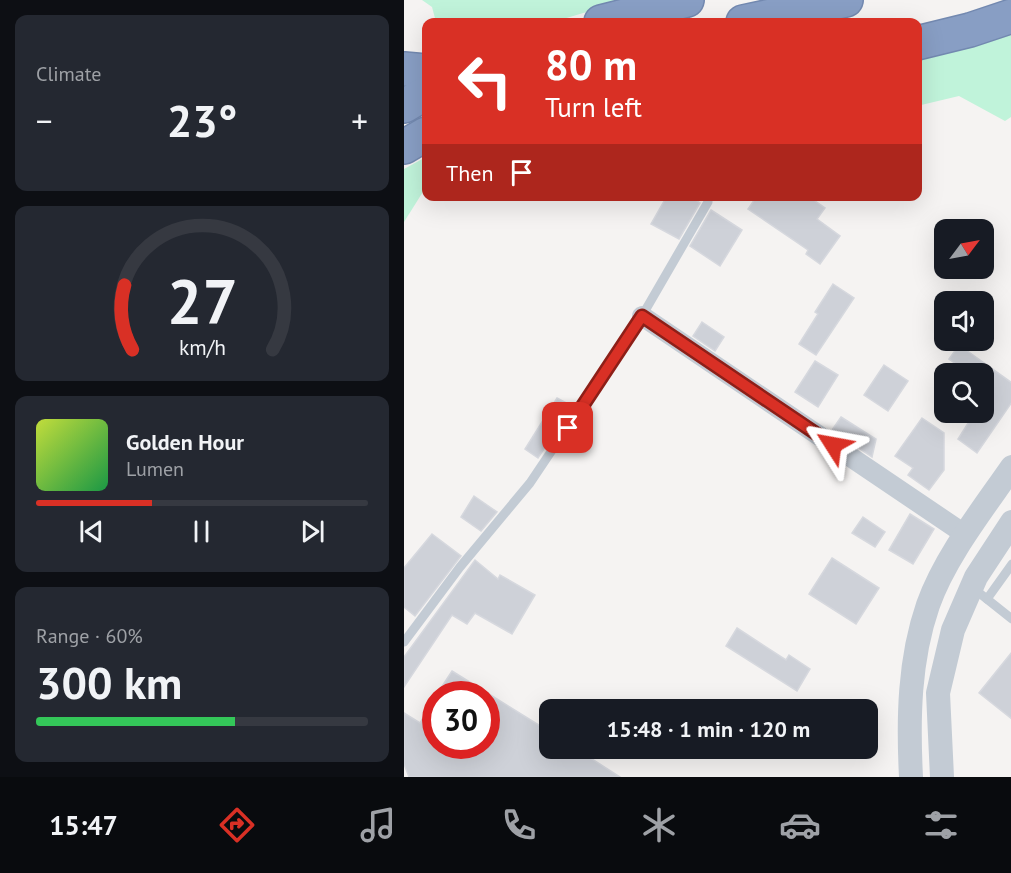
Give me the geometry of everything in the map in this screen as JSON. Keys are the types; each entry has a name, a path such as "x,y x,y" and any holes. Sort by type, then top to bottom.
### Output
{"highway":[{"path":"617,18 687,0"},
{"path":"762,18 846,0"},
{"path":"922,43 1012,16"},
{"path":"404,69 422,71"},
{"path":"404,106 422,95"},
{"path":"404,147 422,136"}],"street":[{"path":"642,316 966,535"},
{"path":"911,777 911,673 928,604 966,535 1012,467"},
{"path":"942,777 938,693 953,630 979,592 1012,522"}],"lane":[{"path":"404,642 460,567 530,483 642,316 708,202"},
{"path":"1012,564 979,592 1012,619"}],"green space":[{"path":"422,0 627,0 566,18 435,18 432,7"},
{"path":"1011,22 1011,117 1005,121 959,96 922,105 922,49"},
{"path":"422,159 422,193 404,222 404,169"}],"building":[{"path":"664,201 697,201 700,203 679,239 651,224"},
{"path":"754,201 815,201 825,208 817,219 840,236 820,264 806,254 808,250 748,209"},
{"path":"711,210 742,230 720,266 690,246"},
{"path":"833,284 854,298 816,355 799,344 818,314 815,312"},
{"path":"702,322 724,337 715,351 693,336"},
{"path":"955,351 967,351 984,363 955,363 949,359"},
{"path":"815,361 838,375 818,407 795,392"},
{"path":"884,365 908,381 888,411 864,395"},
{"path":"994,370 1012,383 1012,402 977,453 958,439 968,423 994,423"},
{"path":"557,398 572,406 538,458 525,449"},
{"path":"841,417 876,439 872,457 832,430"},
{"path":"922,418 944,433 944,470 929,490 908,475 913,468 895,456"},
{"path":"474,496 497,512 481,531 461,517"},
{"path":"910,514 934,529 913,564 889,550"},
{"path":"863,517 885,532 875,547 852,533"},
{"path":"432,534 461,556 415,616 404,607 404,568"},
{"path":"832,558 879,588 856,624 809,594"},
{"path":"475,560 498,579 500,575 535,595 512,634 475,613 467,624 452,615 404,687 404,657"},
{"path":"737,628 786,660 789,655 810,669 797,691 726,646"},
{"path":"1012,652 1012,719 979,693"},
{"path":"452,671 468,681 445,681"},
{"path":"500,701 539,725 539,759 592,759 620,777 409,777 404,764 404,713 420,723 422,720 422,759 500,759"}],"route":[{"path":"568,428 642,316 833,445"}]}
